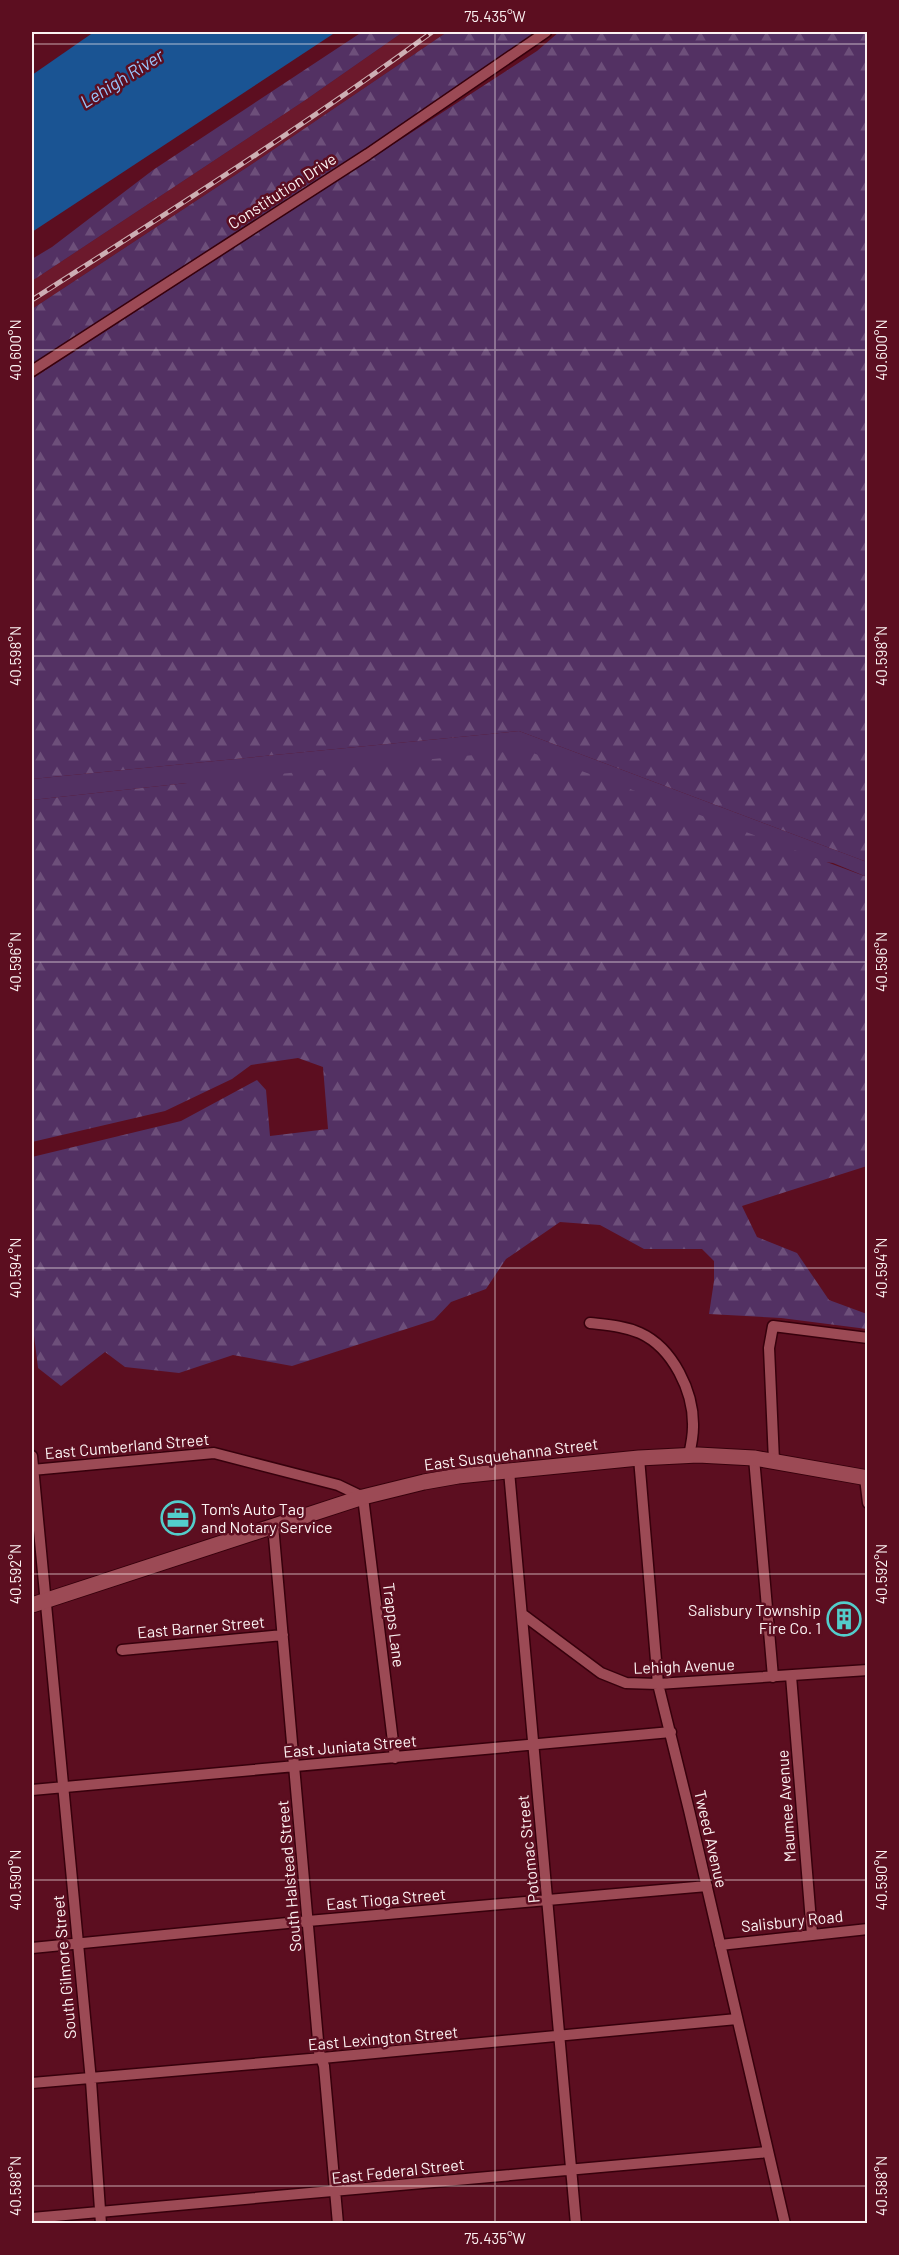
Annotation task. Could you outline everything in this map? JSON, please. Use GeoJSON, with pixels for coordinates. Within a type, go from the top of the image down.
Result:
{"type":"FeatureCollection","features":[{"type":"Feature","properties":{"kind":"main road","name":"East Susquehanna Street"},"geometry":{"type":"LineString","coordinates":[[38,1603],[273,1525],[363,1497],[424,1482],[509,1471],[689,1455],[754,1458],[866,1478]]}},
{"type":"Feature","properties":{"kind":"street","name":"Constitution Drive"},"geometry":{"type":"LineString","coordinates":[[32,371],[368,154],[546,32]]}},
{"type":"Feature","properties":{"kind":"street"},"geometry":{"type":"LineString","coordinates":[[590,1323],[629,1329],[642,1334],[651,1339],[667,1355],[688,1394],[693,1426],[689,1455]]}},
{"type":"Feature","properties":{"kind":"street"},"geometry":{"type":"LineString","coordinates":[[774,1461],[769,1348],[773,1326],[867,1338]]}},
{"type":"Feature","properties":{"kind":"street","name":"East Cumberland Street"},"geometry":{"type":"LineString","coordinates":[[32,1470],[204,1452],[338,1485],[363,1497]]}},
{"type":"Feature","properties":{"kind":"street"},"geometry":{"type":"LineString","coordinates":[[32,1456],[32,1470]]}},
{"type":"Feature","properties":{"kind":"street","name":"Tweed Avenue"},"geometry":{"type":"LineString","coordinates":[[639,1458],[658,1684],[785,2223]]}},
{"type":"Feature","properties":{"kind":"street"},"geometry":{"type":"LineString","coordinates":[[754,1458],[773,1677]]}},
{"type":"Feature","properties":{"kind":"street","name":"South Gilmore Street"},"geometry":{"type":"LineString","coordinates":[[32,1470],[38,1603],[62,1787],[101,2223]]}},
{"type":"Feature","properties":{"kind":"street","name":"Potomac Street"},"geometry":{"type":"LineString","coordinates":[[509,1471],[576,2223]]}},
{"type":"Feature","properties":{"kind":"street"},"geometry":{"type":"LineString","coordinates":[[866,1478],[867,1503]]}},
{"type":"Feature","properties":{"kind":"street","name":"Trapps Lane"},"geometry":{"type":"LineString","coordinates":[[363,1497],[395,1758]]}},
{"type":"Feature","properties":{"kind":"street","name":"South Halstead Street"},"geometry":{"type":"LineString","coordinates":[[273,1525],[308,1921],[338,2223]]}},
{"type":"Feature","properties":{"kind":"street","name":"Lehigh Avenue"},"geometry":{"type":"LineString","coordinates":[[522,1614],[601,1673],[626,1683],[658,1684],[867,1670]]}},
{"type":"Feature","properties":{"kind":"street","name":"East Barner Street"},"geometry":{"type":"LineString","coordinates":[[122,1650],[283,1635]]}},
{"type":"Feature","properties":{"kind":"street","name":"Maumee Avenue"},"geometry":{"type":"LineString","coordinates":[[791,1676],[812,1934]]}},
{"type":"Feature","properties":{"kind":"street","name":"East Juniata Street"},"geometry":{"type":"LineString","coordinates":[[32,1790],[671,1732]]}},
{"type":"Feature","properties":{"kind":"street","name":"East Tioga Street"},"geometry":{"type":"LineString","coordinates":[[32,1948],[706,1886]]}},
{"type":"Feature","properties":{"kind":"street","name":"Salisbury Road"},"geometry":{"type":"LineString","coordinates":[[720,1945],[867,1929]]}},
{"type":"Feature","properties":{"kind":"street","name":"East Lexington Street"},"geometry":{"type":"LineString","coordinates":[[32,2083],[737,2019]]}},
{"type":"Feature","properties":{"kind":"street","name":"East Federal Street"},"geometry":{"type":"LineString","coordinates":[[32,2218],[768,2152]]}},
{"type":"Feature","properties":{"kind":"shaded area"},"geometry":{"type":"Polygon","coordinates":[[[403,32],[447,32],[32,309],[32,281],[304,101],[403,32]]]}},
{"type":"Feature","properties":{"kind":"green space"},"geometry":{"type":"Polygon","coordinates":[[[362,32],[403,32],[304,101],[32,281],[32,259],[52,247],[153,170],[362,32]]]}},
{"type":"Feature","properties":{"kind":"green space"},"geometry":{"type":"Polygon","coordinates":[[[447,32],[538,32],[282,204],[32,366],[32,309],[447,32]]]}},
{"type":"Feature","properties":{"kind":"green space"},"geometry":{"type":"Polygon","coordinates":[[[559,32],[867,32],[867,862],[519,731],[32,779],[32,379],[537,51],[559,32]]]}},
{"type":"Feature","properties":{"kind":"green space"},"geometry":{"type":"Polygon","coordinates":[[[519,731],[867,862],[867,877],[833,863],[187,783],[32,800],[32,779],[519,731]]]}},
{"type":"Feature","properties":{"kind":"green space"},"geometry":{"type":"Polygon","coordinates":[[[525,750],[867,877],[867,1166],[742,1206],[757,1237],[797,1253],[829,1300],[867,1314],[867,1329],[781,1318],[709,1314],[714,1281],[714,1261],[702,1249],[644,1249],[600,1225],[560,1222],[506,1259],[486,1289],[451,1302],[434,1320],[292,1366],[233,1355],[179,1373],[125,1367],[105,1352],[61,1386],[38,1368],[32,1319],[32,1157],[181,1121],[257,1080],[266,1090],[270,1136],[328,1129],[323,1067],[298,1058],[251,1065],[232,1079],[165,1111],[32,1142],[32,800],[525,750]]]}},
{"type":"Feature","properties":{"kind":"water","name":"Lehigh River"},"geometry":{"type":"Polygon","coordinates":[[[94,32],[336,32],[32,232],[32,75],[94,32]]]}},
{"type":"Feature","properties":{"kind":"railway"},"geometry":{"type":"LineString","coordinates":[[32,300],[284,136],[432,32]]}},
{"type":"Feature","properties":{"kind":"place","name":"Tom's Auto Tag and Notary Service"},"geometry":{"type":"Point","coordinates":[178,1518]}},
{"type":"Feature","properties":{"kind":"place","name":"Salisbury Township Fire Co. 1"},"geometry":{"type":"Point","coordinates":[844,1619]}}]}
